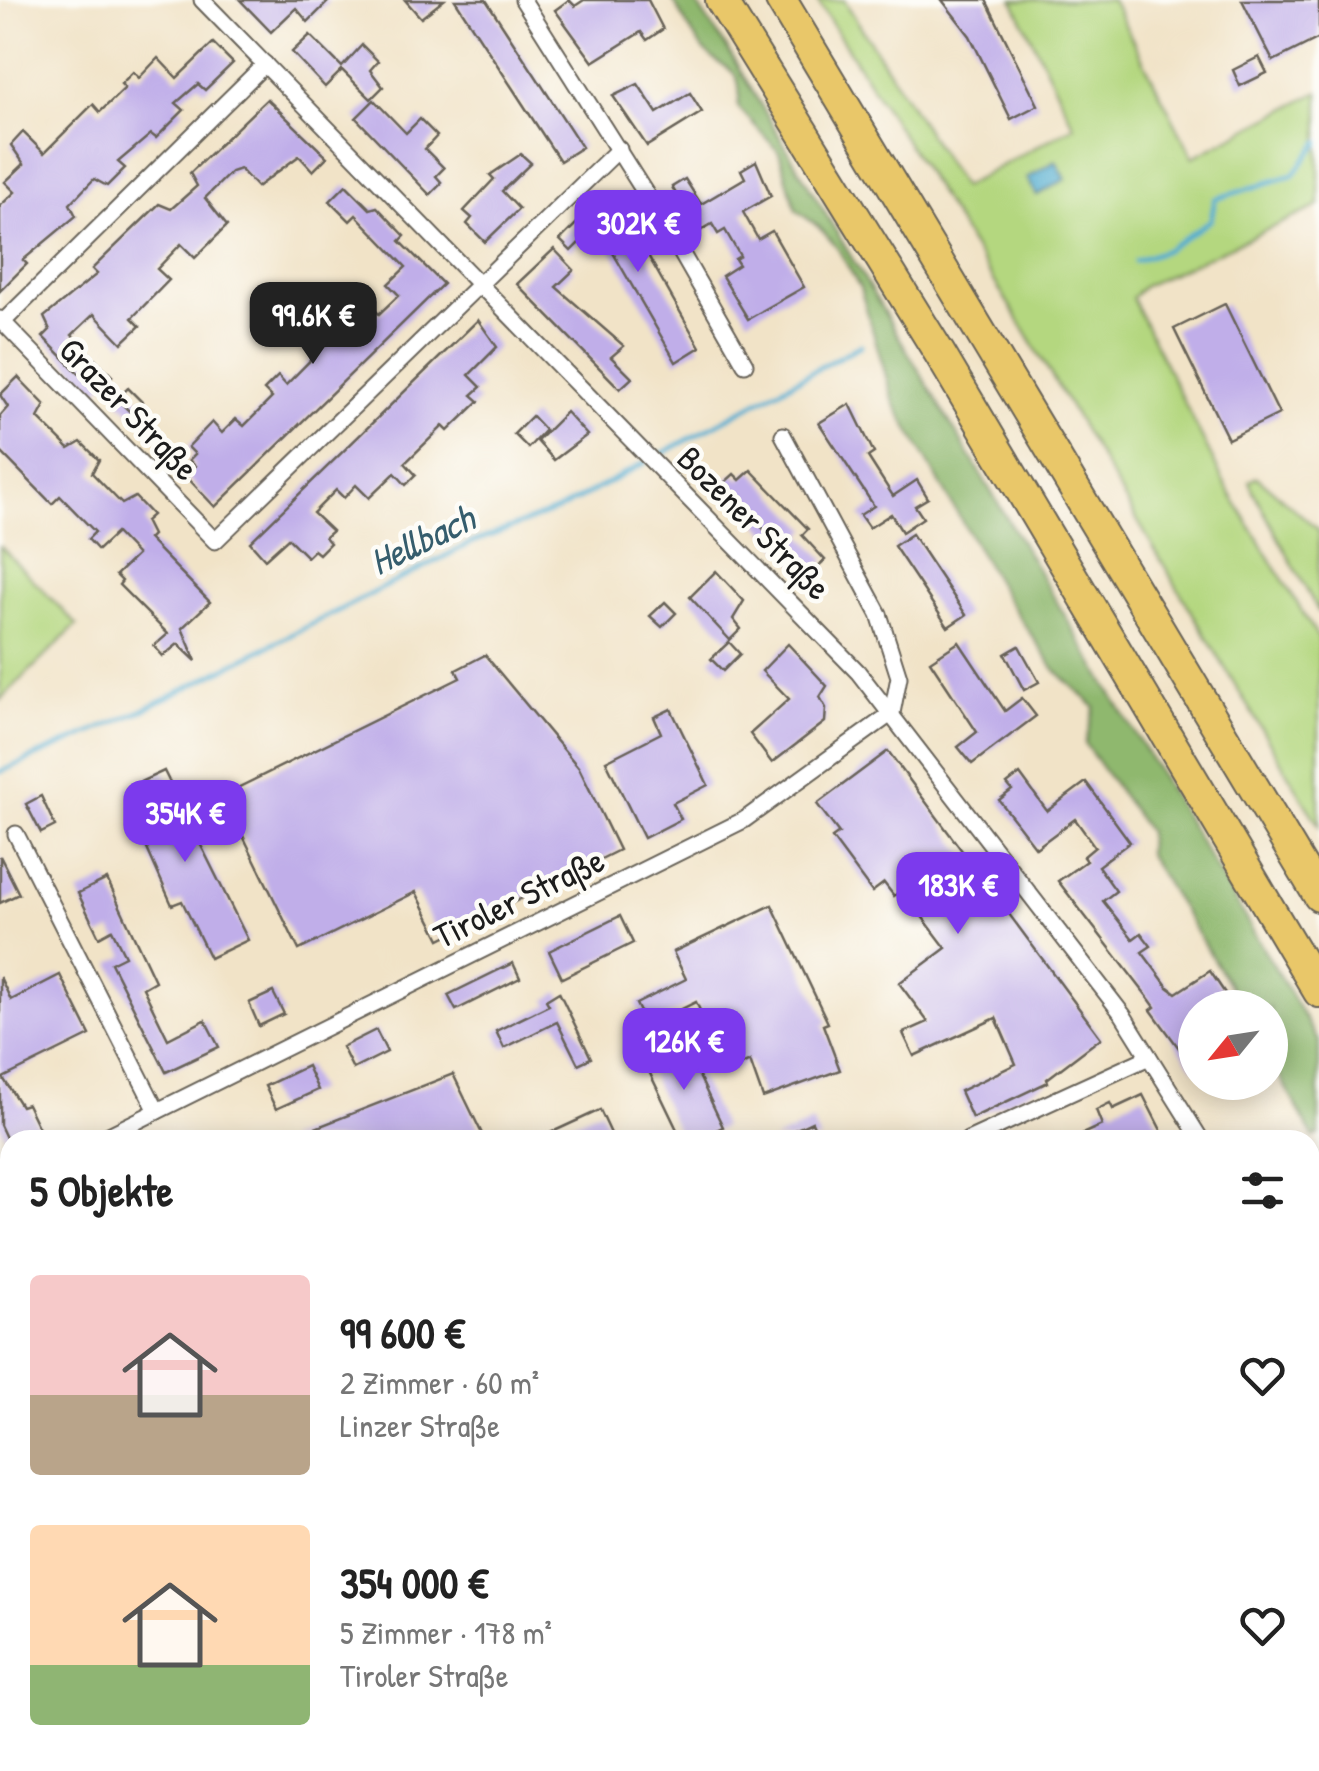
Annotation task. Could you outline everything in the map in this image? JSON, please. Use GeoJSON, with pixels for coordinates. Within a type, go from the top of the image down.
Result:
{"type":"FeatureCollection","features":[{"type":"Feature","properties":{"kind":"highway"},"geometry":{"type":"LineString","coordinates":[[721,0],[940,354],[1319,992]]}},
{"type":"Feature","properties":{"kind":"highway"},"geometry":{"type":"LineString","coordinates":[[781,0],[1319,896]]}},
{"type":"Feature","properties":{"kind":"street","name":"Bozener Straße"},"geometry":{"type":"LineString","coordinates":[[202,0],[858,672],[1124,1014],[1195,1130]]}},
{"type":"Feature","properties":{"kind":"street"},"geometry":{"type":"LineString","coordinates":[[523,0],[619,149],[745,364]]}},
{"type":"Feature","properties":{"kind":"street"},"geometry":{"type":"LineString","coordinates":[[1,320],[264,64]]}},
{"type":"Feature","properties":{"kind":"street"},"geometry":{"type":"LineString","coordinates":[[481,283],[619,149]]}},
{"type":"Feature","properties":{"kind":"street","name":"Grazer Straße"},"geometry":{"type":"LineString","coordinates":[[1,320],[215,540],[481,283]]}},
{"type":"Feature","properties":{"kind":"street"},"geometry":{"type":"LineString","coordinates":[[783,435],[880,614],[899,677],[892,714]]}},
{"type":"Feature","properties":{"kind":"street","name":"Tiroler Straße"},"geometry":{"type":"LineString","coordinates":[[120,1130],[744,820],[892,714]]}},
{"type":"Feature","properties":{"kind":"street"},"geometry":{"type":"LineString","coordinates":[[16,834],[157,1111]]}},
{"type":"Feature","properties":{"kind":"street"},"geometry":{"type":"LineString","coordinates":[[990,1130],[1150,1056]]}},
{"type":"Feature","properties":{"kind":"green space"},"geometry":{"type":"Polygon","coordinates":[[[673,0],[694,0],[728,50],[1319,1042],[1319,1130],[1309,1130],[1288,1092],[1288,990],[1232,990],[1147,853],[1148,832],[1085,744],[1095,707],[1056,671],[1006,598],[894,403],[860,288],[838,249],[819,227],[796,210],[779,152],[738,107],[735,75],[704,50],[673,0]]]}},
{"type":"Feature","properties":{"kind":"green space"},"geometry":{"type":"Polygon","coordinates":[[[817,0],[844,0],[962,187],[1074,126],[1013,0],[1112,0],[1193,157],[1319,92],[1319,206],[1144,286],[1132,298],[1227,488],[1319,639],[1319,826],[1013,311],[817,0]]]}},
{"type":"Feature","properties":{"kind":"green space"},"geometry":{"type":"Polygon","coordinates":[[[1257,477],[1319,530],[1319,613],[1253,491],[1249,481],[1257,477]]]}},
{"type":"Feature","properties":{"kind":"green space"},"geometry":{"type":"Polygon","coordinates":[[[0,546],[77,625],[0,700],[0,546]]]}},
{"type":"Feature","properties":{"kind":"water"},"geometry":{"type":"Polygon","coordinates":[[[1056,161],[1066,179],[1037,195],[1027,178],[1056,161]]]}},
{"type":"Feature","properties":{"kind":"building"},"geometry":{"type":"Polygon","coordinates":[[[240,0],[330,0],[308,22],[296,8],[271,32],[240,0]]]}},
{"type":"Feature","properties":{"kind":"building"},"geometry":{"type":"Polygon","coordinates":[[[405,0],[444,0],[421,18],[405,0]]]}},
{"type":"Feature","properties":{"kind":"building"},"geometry":{"type":"Polygon","coordinates":[[[455,0],[486,0],[582,147],[560,161],[455,0]]]}},
{"type":"Feature","properties":{"kind":"building"},"geometry":{"type":"Polygon","coordinates":[[[569,0],[575,6],[584,0],[648,0],[663,29],[647,40],[641,32],[593,62],[555,10],[569,0]]]}},
{"type":"Feature","properties":{"kind":"building"},"geometry":{"type":"Polygon","coordinates":[[[942,0],[986,0],[1038,105],[1011,119],[970,36],[942,0]]]}},
{"type":"Feature","properties":{"kind":"building"},"geometry":{"type":"Polygon","coordinates":[[[1242,0],[1319,0],[1319,38],[1273,61],[1242,0]]]}},
{"type":"Feature","properties":{"kind":"building"},"geometry":{"type":"Polygon","coordinates":[[[310,35],[342,67],[362,45],[378,61],[370,70],[383,87],[371,99],[342,70],[325,87],[292,52],[310,35]]]}},
{"type":"Feature","properties":{"kind":"building"},"geometry":{"type":"Polygon","coordinates":[[[213,43],[233,63],[205,90],[198,84],[176,103],[184,110],[156,138],[151,134],[118,162],[125,168],[107,186],[94,179],[70,204],[76,216],[23,260],[27,264],[0,291],[0,206],[15,192],[5,182],[24,164],[11,145],[23,132],[44,153],[93,104],[100,112],[125,88],[121,84],[133,72],[139,78],[158,58],[177,78],[213,43]]]}},
{"type":"Feature","properties":{"kind":"building"},"geometry":{"type":"Polygon","coordinates":[[[1259,57],[1267,73],[1240,86],[1233,70],[1259,57]]]}},
{"type":"Feature","properties":{"kind":"building"},"geometry":{"type":"Polygon","coordinates":[[[638,84],[657,113],[690,93],[702,112],[647,146],[613,96],[638,84]]]}},
{"type":"Feature","properties":{"kind":"building"},"geometry":{"type":"Polygon","coordinates":[[[267,99],[327,157],[313,171],[299,156],[257,187],[240,169],[231,172],[205,198],[227,226],[195,258],[181,244],[157,269],[169,280],[132,318],[140,326],[122,343],[94,314],[72,335],[112,376],[96,391],[43,337],[50,330],[44,317],[97,274],[92,269],[159,204],[171,209],[197,186],[190,173],[267,99]]]}},
{"type":"Feature","properties":{"kind":"building"},"geometry":{"type":"Polygon","coordinates":[[[374,100],[406,133],[420,119],[437,136],[425,149],[444,168],[436,176],[442,183],[430,195],[356,118],[374,100]]]}},
{"type":"Feature","properties":{"kind":"building"},"geometry":{"type":"Polygon","coordinates":[[[521,154],[531,163],[502,191],[519,209],[485,242],[467,224],[472,218],[464,211],[494,179],[490,175],[521,154]]]}},
{"type":"Feature","properties":{"kind":"building"},"geometry":{"type":"Polygon","coordinates":[[[756,161],[771,196],[743,212],[758,239],[772,231],[804,287],[748,319],[722,276],[739,265],[735,259],[740,256],[725,230],[718,234],[712,224],[698,232],[672,187],[685,179],[701,204],[745,178],[741,170],[756,161]]]}},
{"type":"Feature","properties":{"kind":"building"},"geometry":{"type":"Polygon","coordinates":[[[346,185],[370,209],[377,207],[405,236],[400,241],[443,284],[215,507],[185,475],[195,466],[189,460],[195,454],[188,447],[212,422],[222,433],[236,419],[244,426],[272,398],[264,390],[278,376],[286,385],[352,318],[342,309],[359,293],[379,314],[399,295],[388,284],[406,267],[356,215],[350,221],[330,201],[346,185]]]}},
{"type":"Feature","properties":{"kind":"building"},"geometry":{"type":"Polygon","coordinates":[[[616,199],[700,347],[676,362],[597,225],[571,251],[560,240],[582,218],[616,199]]]}},
{"type":"Feature","properties":{"kind":"building"},"geometry":{"type":"Polygon","coordinates":[[[554,249],[574,270],[556,287],[624,346],[611,357],[632,378],[620,389],[517,284],[554,249]]]}},
{"type":"Feature","properties":{"kind":"building"},"geometry":{"type":"Polygon","coordinates":[[[1225,304],[1279,414],[1228,439],[1174,329],[1225,304]]]}},
{"type":"Feature","properties":{"kind":"building"},"geometry":{"type":"Polygon","coordinates":[[[478,320],[497,347],[469,375],[481,387],[472,395],[479,401],[448,431],[443,426],[405,463],[416,475],[406,485],[395,473],[369,498],[356,485],[344,498],[336,490],[313,513],[332,531],[325,537],[330,543],[319,554],[314,550],[307,557],[288,538],[265,559],[250,542],[478,320]]]}},
{"type":"Feature","properties":{"kind":"building"},"geometry":{"type":"Polygon","coordinates":[[[18,377],[45,405],[38,418],[69,449],[81,442],[99,460],[92,473],[122,504],[135,497],[152,515],[145,521],[152,535],[148,539],[210,602],[182,628],[196,661],[178,644],[163,656],[154,646],[168,634],[119,585],[122,581],[116,575],[137,555],[116,533],[98,550],[88,539],[95,532],[60,496],[52,504],[0,451],[0,416],[8,407],[0,395],[18,377]]]}},
{"type":"Feature","properties":{"kind":"building"},"geometry":{"type":"Polygon","coordinates":[[[128,388],[149,409],[138,420],[117,399],[128,388]]]}},
{"type":"Feature","properties":{"kind":"building"},"geometry":{"type":"Polygon","coordinates":[[[850,404],[874,453],[868,457],[893,496],[917,480],[928,498],[915,506],[923,518],[902,532],[891,514],[869,528],[860,515],[874,506],[819,423],[850,404]]]}},
{"type":"Feature","properties":{"kind":"building"},"geometry":{"type":"Polygon","coordinates":[[[566,412],[587,435],[554,460],[537,441],[566,412]]]}},
{"type":"Feature","properties":{"kind":"building"},"geometry":{"type":"Polygon","coordinates":[[[532,416],[545,430],[528,448],[514,434],[532,416]]]}},
{"type":"Feature","properties":{"kind":"building"},"geometry":{"type":"Polygon","coordinates":[[[751,470],[808,529],[802,535],[825,560],[807,577],[723,484],[734,474],[740,480],[751,470]]]}},
{"type":"Feature","properties":{"kind":"building"},"geometry":{"type":"Polygon","coordinates":[[[912,534],[966,615],[948,627],[894,546],[912,534]]]}},
{"type":"Feature","properties":{"kind":"building"},"geometry":{"type":"Polygon","coordinates":[[[716,571],[744,601],[733,619],[741,629],[730,640],[690,597],[716,571]]]}},
{"type":"Feature","properties":{"kind":"building"},"geometry":{"type":"Polygon","coordinates":[[[665,602],[676,613],[662,627],[650,616],[665,602]]]}},
{"type":"Feature","properties":{"kind":"building"},"geometry":{"type":"Polygon","coordinates":[[[729,642],[740,654],[723,671],[711,659],[729,642]]]}},
{"type":"Feature","properties":{"kind":"building"},"geometry":{"type":"Polygon","coordinates":[[[959,642],[1005,711],[1022,698],[1036,716],[972,764],[958,747],[977,732],[930,661],[959,642]]]}},
{"type":"Feature","properties":{"kind":"building"},"geometry":{"type":"Polygon","coordinates":[[[788,644],[827,686],[820,697],[826,708],[825,722],[772,763],[750,734],[789,699],[762,671],[788,644]]]}},
{"type":"Feature","properties":{"kind":"building"},"geometry":{"type":"Polygon","coordinates":[[[1019,646],[1039,682],[1024,690],[1005,654],[1019,646]]]}},
{"type":"Feature","properties":{"kind":"building"},"geometry":{"type":"Polygon","coordinates":[[[485,655],[579,768],[619,850],[440,939],[416,892],[299,950],[223,795],[460,678],[456,670],[485,655]]]}},
{"type":"Feature","properties":{"kind":"building"},"geometry":{"type":"Polygon","coordinates":[[[671,709],[708,785],[673,803],[681,819],[644,838],[606,761],[661,733],[654,717],[671,709]]]}},
{"type":"Feature","properties":{"kind":"building"},"geometry":{"type":"Polygon","coordinates":[[[888,751],[1101,1038],[1048,1082],[972,1118],[960,1091],[1016,1064],[996,1018],[914,1056],[903,1033],[928,1022],[899,983],[946,948],[902,890],[894,896],[884,883],[872,892],[832,838],[839,833],[817,804],[888,751]]]}},
{"type":"Feature","properties":{"kind":"building"},"geometry":{"type":"Polygon","coordinates":[[[164,771],[248,940],[210,958],[182,901],[172,905],[144,842],[151,838],[127,788],[164,771]]]}},
{"type":"Feature","properties":{"kind":"building"},"geometry":{"type":"Polygon","coordinates":[[[1020,774],[1047,811],[1086,782],[1130,842],[1098,866],[1116,891],[1103,901],[1133,939],[1141,933],[1151,946],[1142,952],[1168,987],[1178,992],[1178,1047],[1151,1010],[1155,1007],[1150,1000],[1058,881],[1086,861],[1083,857],[1095,847],[1075,819],[1036,848],[999,800],[1012,790],[1007,784],[1020,774]]]}},
{"type":"Feature","properties":{"kind":"building"},"geometry":{"type":"Polygon","coordinates":[[[41,796],[55,826],[41,833],[26,804],[41,796]]]}},
{"type":"Feature","properties":{"kind":"building"},"geometry":{"type":"Polygon","coordinates":[[[0,856],[19,894],[0,903],[0,856]]]}},
{"type":"Feature","properties":{"kind":"building"},"geometry":{"type":"Polygon","coordinates":[[[107,879],[155,981],[143,988],[168,1039],[205,1020],[219,1047],[166,1072],[111,963],[125,956],[112,930],[99,937],[78,893],[107,879]]]}},
{"type":"Feature","properties":{"kind":"building"},"geometry":{"type":"Polygon","coordinates":[[[772,905],[828,1023],[823,1025],[840,1070],[763,1098],[750,1061],[729,1071],[696,1002],[647,1026],[636,1004],[686,979],[673,952],[772,905]]]}},
{"type":"Feature","properties":{"kind":"building"},"geometry":{"type":"Polygon","coordinates":[[[620,916],[633,943],[562,978],[549,951],[620,916]]]}},
{"type":"Feature","properties":{"kind":"building"},"geometry":{"type":"Polygon","coordinates":[[[513,963],[520,978],[456,1010],[448,995],[513,963]]]}},
{"type":"Feature","properties":{"kind":"building"},"geometry":{"type":"Polygon","coordinates":[[[1210,971],[1223,990],[1181,990],[1210,971]]]}},
{"type":"Feature","properties":{"kind":"building"},"geometry":{"type":"Polygon","coordinates":[[[60,975],[90,1035],[3,1078],[21,1106],[27,1104],[40,1130],[2,1130],[0,1125],[0,977],[11,1000],[60,975]]]}},
{"type":"Feature","properties":{"kind":"building"},"geometry":{"type":"Polygon","coordinates":[[[273,992],[284,1014],[259,1026],[249,1003],[273,992]]]}},
{"type":"Feature","properties":{"kind":"building"},"geometry":{"type":"Polygon","coordinates":[[[559,992],[591,1058],[578,1064],[557,1022],[504,1048],[496,1031],[549,1005],[546,1000],[559,992]]]}},
{"type":"Feature","properties":{"kind":"building"},"geometry":{"type":"Polygon","coordinates":[[[376,1030],[387,1052],[353,1069],[342,1047],[376,1030]]]}},
{"type":"Feature","properties":{"kind":"building"},"geometry":{"type":"Polygon","coordinates":[[[683,1042],[723,1127],[677,1130],[644,1061],[683,1042]]]}},
{"type":"Feature","properties":{"kind":"building"},"geometry":{"type":"Polygon","coordinates":[[[307,1066],[318,1090],[276,1109],[265,1086],[307,1066]]]}},
{"type":"Feature","properties":{"kind":"building"},"geometry":{"type":"Polygon","coordinates":[[[453,1074],[480,1130],[310,1130],[453,1074]]]}},
{"type":"Feature","properties":{"kind":"building"},"geometry":{"type":"Polygon","coordinates":[[[1143,1095],[1161,1130],[1091,1130],[1102,1125],[1096,1110],[1110,1103],[1113,1109],[1143,1095]]]}},
{"type":"Feature","properties":{"kind":"building"},"geometry":{"type":"Polygon","coordinates":[[[600,1110],[609,1130],[557,1130],[600,1110]]]}},
{"type":"Feature","properties":{"kind":"building"},"geometry":{"type":"Polygon","coordinates":[[[812,1122],[816,1130],[795,1130],[812,1122]]]}},
{"type":"Feature","properties":{"kind":"waterway","name":"Hellbach"},"geometry":{"type":"LineString","coordinates":[[1135,261],[1166,250],[1211,220],[1215,199],[1293,175],[1319,142]]}},
{"type":"Feature","properties":{"kind":"waterway","name":"Hellbach"},"geometry":{"type":"LineString","coordinates":[[656,457],[861,345]]}},
{"type":"Feature","properties":{"kind":"waterway","name":"Hellbach"},"geometry":{"type":"LineString","coordinates":[[0,772],[143,710],[471,543],[560,509],[646,462]]}}]}
